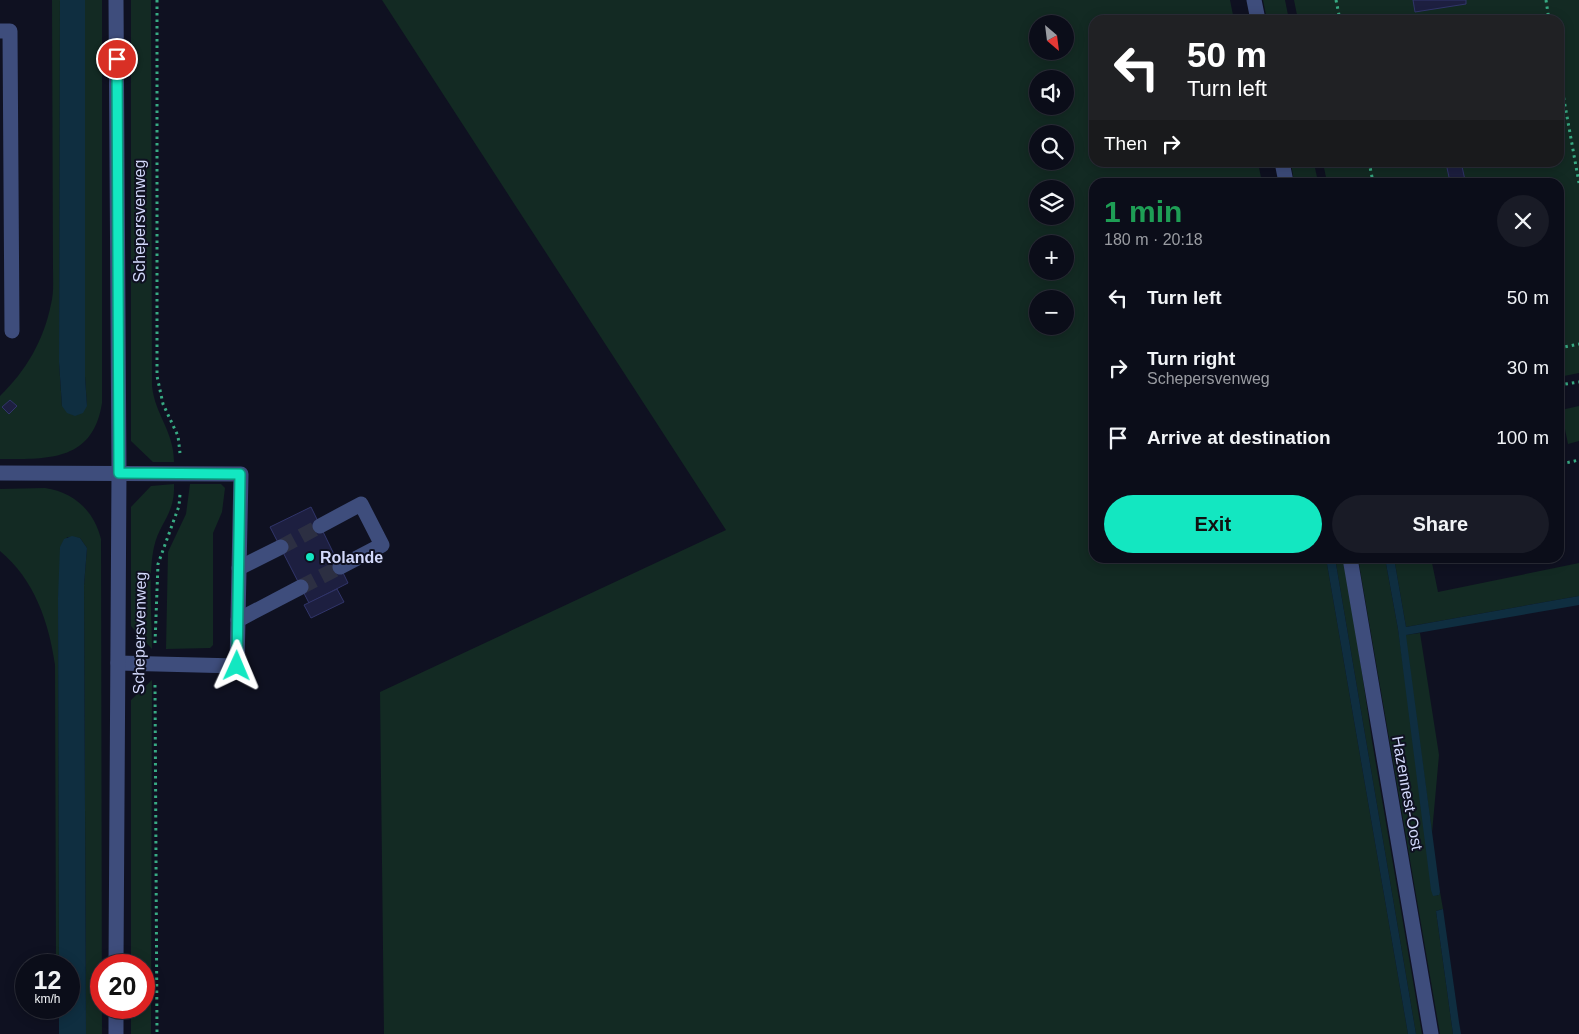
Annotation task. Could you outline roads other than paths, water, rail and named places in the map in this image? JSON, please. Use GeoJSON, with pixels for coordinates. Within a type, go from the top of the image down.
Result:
{"type":"FeatureCollection","features":[{"type":"Feature","properties":{"kind":"street","name":"Schepersvenweg"},"geometry":{"type":"LineString","coordinates":[[116,0],[119,473],[116,954]]}},
{"type":"Feature","properties":{"kind":"street"},"geometry":{"type":"LineString","coordinates":[[1254,0],[1257,15]]}},
{"type":"Feature","properties":{"kind":"street"},"geometry":{"type":"LineString","coordinates":[[0,31],[10,31],[12,331]]}},
{"type":"Feature","properties":{"kind":"street"},"geometry":{"type":"LineString","coordinates":[[0,473],[240,474],[237,666],[118,663]]}},
{"type":"Feature","properties":{"kind":"street"},"geometry":{"type":"LineString","coordinates":[[320,526],[361,504],[382,545],[340,567]]}},
{"type":"Feature","properties":{"kind":"street"},"geometry":{"type":"LineString","coordinates":[[239,568],[281,547]]}},
{"type":"Feature","properties":{"kind":"street","name":"Hazennest-Oost"},"geometry":{"type":"LineString","coordinates":[[1351,563],[1431,1034]]}},
{"type":"Feature","properties":{"kind":"street"},"geometry":{"type":"LineString","coordinates":[[238,620],[301,587]]}},
{"type":"Feature","properties":{"kind":"street"},"geometry":{"type":"LineString","coordinates":[[116,1019],[116,1034]]}},
{"type":"Feature","properties":{"kind":"water"},"geometry":{"type":"Polygon","coordinates":[[[60,0],[85,0],[85,377],[87,406],[83,413],[75,416],[67,413],[62,406],[59,362],[60,0]]]}},
{"type":"Feature","properties":{"kind":"water"},"geometry":{"type":"Polygon","coordinates":[[[72,536],[80,538],[87,548],[84,585],[86,1034],[59,1034],[59,1019],[80,1019],[80,954],[59,954],[58,598],[60,547],[64,539],[72,536]]]}},
{"type":"Feature","properties":{"kind":"water"},"geometry":{"type":"Polygon","coordinates":[[[1327,563],[1336,563],[1416,1034],[1408,1034],[1327,563]]]}},
{"type":"Feature","properties":{"kind":"water"},"geometry":{"type":"Polygon","coordinates":[[[1386,563],[1395,563],[1406,627],[1579,596],[1579,605],[1406,635],[1440,892],[1439,895],[1433,896],[1431,890],[1398,629],[1386,563]]]}},
{"type":"Feature","properties":{"kind":"water"},"geometry":{"type":"Polygon","coordinates":[[[1443,909],[1461,1034],[1453,1034],[1436,911],[1443,909]]]}},
{"type":"Feature","properties":{"kind":"tunnel"},"geometry":{"type":"LineString","coordinates":[[281,547],[320,526]]}},
{"type":"Feature","properties":{"kind":"tunnel"},"geometry":{"type":"LineString","coordinates":[[301,587],[340,567]]}},
{"type":"Feature","properties":{"kind":"place","name":"Rolande"},"geometry":{"type":"Point","coordinates":[310,557]}}]}
